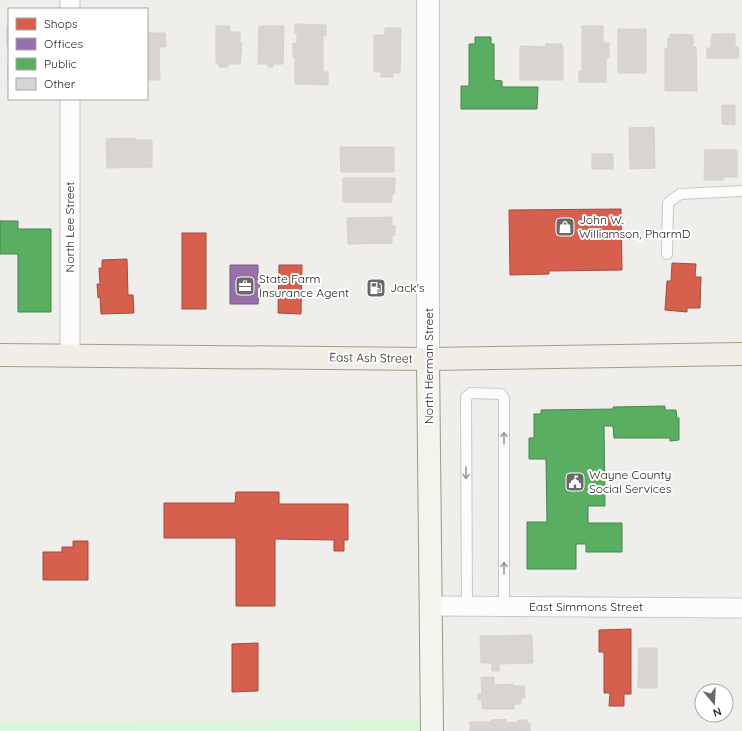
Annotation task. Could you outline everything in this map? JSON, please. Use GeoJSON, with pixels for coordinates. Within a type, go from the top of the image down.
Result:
{"type":"FeatureCollection","features":[{"type":"Feature","properties":{"kind":"main road","name":"East Ash Street"},"geometry":{"type":"LineString","coordinates":[[0,355],[428,359],[742,354]]}},
{"type":"Feature","properties":{"kind":"main road","name":"North Herman Street"},"geometry":{"type":"LineString","coordinates":[[428,359],[432,731]]}},
{"type":"Feature","properties":{"kind":"street","name":"North Herman Street"},"geometry":{"type":"LineString","coordinates":[[428,0],[428,359]]}},
{"type":"Feature","properties":{"kind":"street","name":"North Lee Street"},"geometry":{"type":"LineString","coordinates":[[70,100],[70,355]]}},
{"type":"Feature","properties":{"kind":"street","name":"East Simmons Street"},"geometry":{"type":"LineString","coordinates":[[431,606],[742,608]]}},
{"type":"Feature","properties":{"kind":"lane"},"geometry":{"type":"LineString","coordinates":[[667,254],[668,203],[680,194],[742,191]]}},
{"type":"Feature","properties":{"kind":"lane"},"geometry":{"type":"LineString","coordinates":[[467,607],[466,397],[471,393],[501,394],[504,398],[504,607]]}},
{"type":"Feature","properties":{"kind":"green space"},"geometry":{"type":"Polygon","coordinates":[[[422,720],[422,731],[0,731],[0,722],[422,720]]]}},
{"type":"Feature","properties":{"kind":"building: Shops","name":"John W. Williamson, PharmD"},"geometry":{"type":"Polygon","coordinates":[[[621,209],[622,270],[549,271],[549,274],[510,275],[509,210],[621,209]]]}},
{"type":"Feature","properties":{"kind":"building: Shops"},"geometry":{"type":"Polygon","coordinates":[[[182,233],[206,233],[206,309],[182,309],[182,233]]]}},
{"type":"Feature","properties":{"kind":"building: Shops"},"geometry":{"type":"Polygon","coordinates":[[[127,259],[128,295],[133,295],[134,313],[101,314],[100,297],[98,298],[97,284],[100,284],[99,268],[102,268],[102,260],[127,259]]]}},
{"type":"Feature","properties":{"kind":"building: Shops"},"geometry":{"type":"Polygon","coordinates":[[[672,263],[696,264],[695,277],[701,277],[700,308],[687,308],[687,312],[665,310],[667,281],[671,281],[672,263]]]}},
{"type":"Feature","properties":{"kind":"building: Shops"},"geometry":{"type":"Polygon","coordinates":[[[279,265],[302,265],[301,314],[278,313],[279,265]]]}},
{"type":"Feature","properties":{"kind":"building: Shops"},"geometry":{"type":"Polygon","coordinates":[[[236,492],[279,492],[279,504],[348,504],[348,540],[344,540],[344,551],[334,551],[334,540],[275,539],[275,606],[236,606],[236,538],[164,538],[164,503],[235,503],[236,492]]]}},
{"type":"Feature","properties":{"kind":"building: Shops"},"geometry":{"type":"Polygon","coordinates":[[[73,541],[88,541],[88,580],[43,580],[43,552],[62,552],[62,547],[73,547],[73,541]]]}},
{"type":"Feature","properties":{"kind":"building: Shops"},"geometry":{"type":"Polygon","coordinates":[[[631,629],[631,694],[624,694],[624,706],[609,706],[610,693],[604,693],[604,652],[599,652],[599,630],[631,629]]]}},
{"type":"Feature","properties":{"kind":"building: Shops"},"geometry":{"type":"Polygon","coordinates":[[[258,643],[258,691],[232,692],[232,644],[258,643]]]}},
{"type":"Feature","properties":{"kind":"building: Offices","name":"State Farm Insurance Agent"},"geometry":{"type":"Polygon","coordinates":[[[230,265],[258,265],[258,281],[260,281],[258,304],[230,304],[230,265]]]}},
{"type":"Feature","properties":{"kind":"building: Public"},"geometry":{"type":"Polygon","coordinates":[[[475,37],[491,37],[491,44],[494,44],[494,80],[502,81],[502,87],[538,87],[537,109],[461,109],[461,86],[469,86],[469,44],[475,44],[475,37]]]}},
{"type":"Feature","properties":{"kind":"building: Public"},"geometry":{"type":"Polygon","coordinates":[[[0,221],[18,221],[18,229],[51,229],[51,312],[18,312],[18,254],[0,254],[0,221]]]}},
{"type":"Feature","properties":{"kind":"building: Public","name":"Wayne County Social Services"},"geometry":{"type":"Polygon","coordinates":[[[665,406],[665,410],[676,410],[677,418],[679,418],[679,440],[670,441],[670,438],[614,438],[613,426],[604,426],[605,506],[588,506],[588,523],[622,523],[622,552],[586,552],[586,544],[576,544],[576,569],[527,569],[527,522],[547,522],[546,459],[529,459],[529,438],[534,438],[534,414],[541,414],[541,410],[614,409],[613,407],[665,406]]]}},
{"type":"Feature","properties":{"kind":"building: Other"},"geometry":{"type":"Polygon","coordinates":[[[295,24],[326,25],[326,36],[323,35],[323,72],[328,72],[328,85],[295,84],[295,57],[293,57],[293,43],[297,44],[297,34],[295,34],[295,24]]]}},
{"type":"Feature","properties":{"kind":"building: Other"},"geometry":{"type":"Polygon","coordinates":[[[7,26],[8,26],[8,46],[7,26]]]}},
{"type":"Feature","properties":{"kind":"building: Other"},"geometry":{"type":"Polygon","coordinates":[[[216,26],[230,26],[230,32],[240,32],[240,43],[242,43],[240,64],[228,64],[228,67],[219,67],[219,63],[216,63],[216,26]]]}},
{"type":"Feature","properties":{"kind":"building: Other"},"geometry":{"type":"Polygon","coordinates":[[[259,26],[284,26],[283,64],[273,64],[273,67],[268,67],[268,64],[258,64],[259,26]]]}},
{"type":"Feature","properties":{"kind":"building: Other"},"geometry":{"type":"Polygon","coordinates":[[[582,26],[603,26],[603,43],[609,43],[609,58],[606,58],[606,82],[579,82],[579,71],[582,71],[582,26]]]}},
{"type":"Feature","properties":{"kind":"building: Other"},"geometry":{"type":"Polygon","coordinates":[[[385,28],[401,28],[400,73],[393,73],[393,77],[381,77],[381,72],[374,72],[374,35],[385,35],[385,28]]]}},
{"type":"Feature","properties":{"kind":"building: Other"},"geometry":{"type":"Polygon","coordinates":[[[618,29],[646,29],[646,73],[618,73],[618,29]]]}},
{"type":"Feature","properties":{"kind":"building: Other"},"geometry":{"type":"Polygon","coordinates":[[[148,33],[165,33],[166,47],[159,47],[160,80],[149,80],[148,33]]]}},
{"type":"Feature","properties":{"kind":"building: Other"},"geometry":{"type":"Polygon","coordinates":[[[670,34],[693,35],[693,47],[696,47],[697,91],[665,91],[665,48],[668,48],[668,38],[670,38],[670,34]]]}},
{"type":"Feature","properties":{"kind":"building: Other"},"geometry":{"type":"Polygon","coordinates":[[[712,34],[735,34],[735,46],[738,47],[739,58],[707,58],[707,48],[711,48],[712,34]]]}},
{"type":"Feature","properties":{"kind":"building: Other"},"geometry":{"type":"Polygon","coordinates":[[[546,44],[562,44],[563,80],[520,80],[520,46],[546,47],[546,44]]]}},
{"type":"Feature","properties":{"kind":"building: Other"},"geometry":{"type":"Polygon","coordinates":[[[722,105],[735,105],[735,125],[722,124],[722,105]]]}},
{"type":"Feature","properties":{"kind":"building: Other"},"geometry":{"type":"Polygon","coordinates":[[[654,127],[655,168],[630,169],[629,128],[654,127]]]}},
{"type":"Feature","properties":{"kind":"building: Other"},"geometry":{"type":"Polygon","coordinates":[[[135,138],[135,140],[152,140],[152,167],[107,168],[106,139],[135,138]]]}},
{"type":"Feature","properties":{"kind":"building: Other"},"geometry":{"type":"Polygon","coordinates":[[[340,147],[394,147],[394,172],[341,172],[340,147]]]}},
{"type":"Feature","properties":{"kind":"building: Other"},"geometry":{"type":"Polygon","coordinates":[[[705,150],[737,150],[737,177],[723,177],[723,180],[704,180],[705,150]]]}},
{"type":"Feature","properties":{"kind":"building: Other"},"geometry":{"type":"Polygon","coordinates":[[[592,154],[613,154],[613,169],[592,169],[592,154]]]}},
{"type":"Feature","properties":{"kind":"building: Other"},"geometry":{"type":"Polygon","coordinates":[[[343,178],[395,178],[392,202],[343,202],[343,178]]]}},
{"type":"Feature","properties":{"kind":"building: Other"},"geometry":{"type":"Polygon","coordinates":[[[392,217],[392,226],[395,226],[395,235],[392,235],[392,243],[348,244],[347,218],[392,217]]]}},
{"type":"Feature","properties":{"kind":"building: Other"},"geometry":{"type":"Polygon","coordinates":[[[532,635],[533,663],[499,664],[499,671],[492,671],[492,663],[481,663],[480,636],[532,635]]]}},
{"type":"Feature","properties":{"kind":"building: Other"},"geometry":{"type":"Polygon","coordinates":[[[639,648],[657,648],[657,688],[638,688],[639,648]]]}},
{"type":"Feature","properties":{"kind":"building: Other"},"geometry":{"type":"Polygon","coordinates":[[[481,677],[494,677],[494,685],[513,684],[513,686],[524,686],[525,698],[521,698],[521,704],[514,704],[514,709],[482,709],[482,700],[478,700],[478,694],[482,694],[481,677]]]}},
{"type":"Feature","properties":{"kind":"building: Other"},"geometry":{"type":"Polygon","coordinates":[[[506,719],[506,723],[518,722],[518,720],[527,720],[528,723],[530,723],[530,731],[470,731],[470,722],[491,722],[491,720],[506,719]]]}},
{"type":"Feature","properties":{"kind":"place","name":"John W. Williamson, PharmD"},"geometry":{"type":"Point","coordinates":[565,227]}},
{"type":"Feature","properties":{"kind":"place","name":"State Farm Insurance Agent"},"geometry":{"type":"Point","coordinates":[245,286]}},
{"type":"Feature","properties":{"kind":"place","name":"Jack's"},"geometry":{"type":"Point","coordinates":[376,288]}},
{"type":"Feature","properties":{"kind":"place","name":"Wayne County Social Services"},"geometry":{"type":"Point","coordinates":[575,482]}}]}
